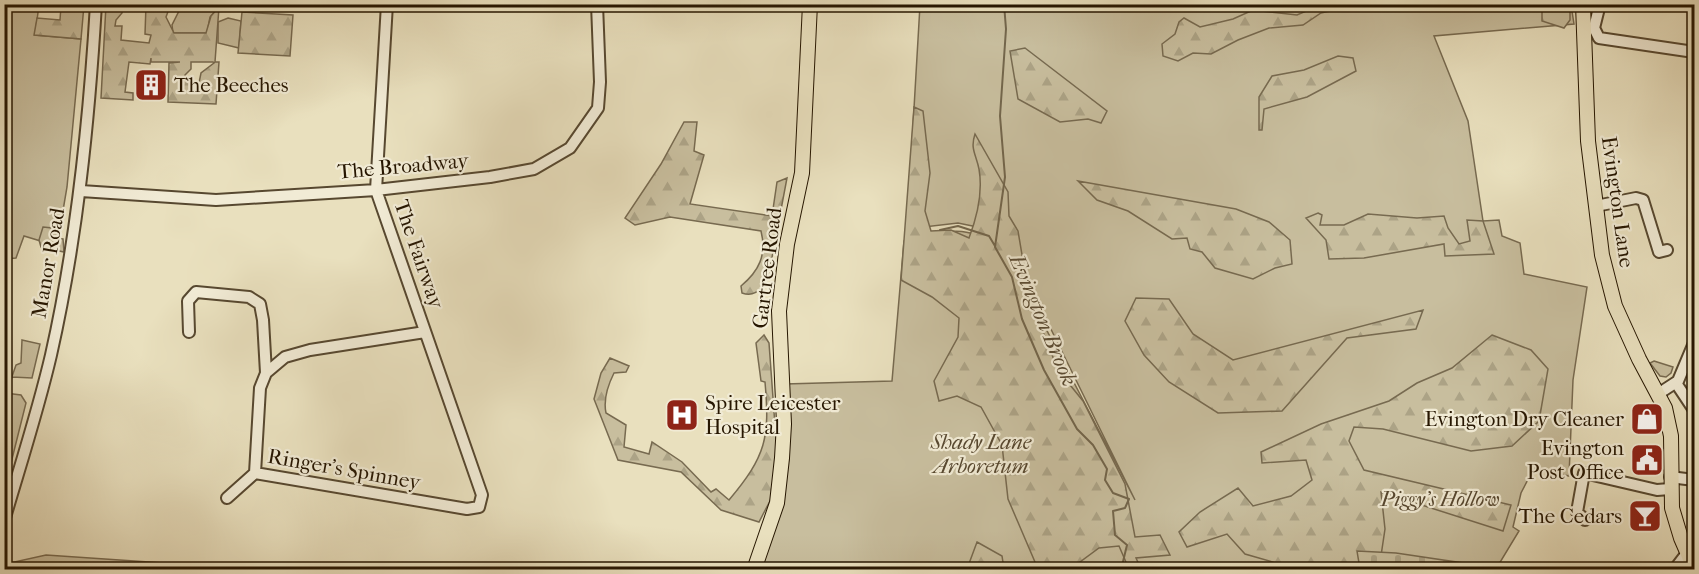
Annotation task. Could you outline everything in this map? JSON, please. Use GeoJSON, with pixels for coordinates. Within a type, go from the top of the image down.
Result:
{"type":"FeatureCollection","features":[{"type":"Feature","properties":{"kind":"main road","name":"Gartree Road"},"geometry":{"type":"LineString","coordinates":[[754,570],[777,503],[782,458],[784,424],[779,311],[787,244],[802,174],[810,4]]}},
{"type":"Feature","properties":{"kind":"main road","name":"Evington Lane"},"geometry":{"type":"LineString","coordinates":[[1583,4],[1586,112],[1602,255],[1615,306],[1658,394],[1670,429],[1670,483],[1675,523],[1695,568]]}},
{"type":"Feature","properties":{"kind":"street","name":"Manor Road"},"geometry":{"type":"LineString","coordinates":[[4,521],[51,356],[81,191],[96,4]]}},
{"type":"Feature","properties":{"kind":"street","name":"The Fairway"},"geometry":{"type":"LineString","coordinates":[[387,4],[376,190],[482,495],[480,507]]}},
{"type":"Feature","properties":{"kind":"street","name":"The Broadway"},"geometry":{"type":"LineString","coordinates":[[81,191],[216,200],[376,190],[490,177],[534,169],[570,148],[598,108],[600,82],[597,4]]}},
{"type":"Feature","properties":{"kind":"street"},"geometry":{"type":"LineString","coordinates":[[1600,4],[1595,21],[1595,33],[1599,38],[1695,52]]}},
{"type":"Feature","properties":{"kind":"street"},"geometry":{"type":"LineString","coordinates":[[1596,206],[1636,198],[1643,200],[1659,252],[1667,250]]}},
{"type":"Feature","properties":{"kind":"street","name":"Ringer's Spinney"},"geometry":{"type":"LineString","coordinates":[[189,332],[188,301],[195,292],[249,297],[260,304],[266,373],[260,388],[255,473],[466,510],[480,507]]}},
{"type":"Feature","properties":{"kind":"street"},"geometry":{"type":"LineString","coordinates":[[266,373],[285,357],[310,350],[425,332]]}},
{"type":"Feature","properties":{"kind":"street"},"geometry":{"type":"LineString","coordinates":[[1658,394],[1676,383],[1695,343]]}},
{"type":"Feature","properties":{"kind":"street"},"geometry":{"type":"LineString","coordinates":[[1676,383],[1695,410]]}},
{"type":"Feature","properties":{"kind":"street"},"geometry":{"type":"LineString","coordinates":[[227,498],[255,473]]}},
{"type":"Feature","properties":{"kind":"street"},"geometry":{"type":"LineString","coordinates":[[1577,515],[1584,473],[1657,490],[1670,483],[1695,480]]}},
{"type":"Feature","properties":{"kind":"street"},"geometry":{"type":"LineString","coordinates":[[1674,570],[1687,553]]}},
{"type":"Feature","properties":{"kind":"green space"},"geometry":{"type":"Polygon","coordinates":[[[4,5],[39,5],[35,35],[81,39],[67,187],[57,246],[24,236],[16,258],[4,259],[4,5]]]}},
{"type":"Feature","properties":{"kind":"green space"},"geometry":{"type":"Polygon","coordinates":[[[55,5],[84,5],[81,39],[34,35],[37,18],[60,20],[61,6],[55,5]]]}},
{"type":"Feature","properties":{"kind":"green space"},"geometry":{"type":"Polygon","coordinates":[[[106,5],[123,5],[122,13],[116,20],[115,26],[122,26],[121,40],[149,43],[151,35],[145,34],[146,5],[182,5],[169,9],[166,17],[174,33],[206,33],[211,16],[219,7],[215,62],[219,62],[216,104],[168,102],[169,63],[180,62],[151,62],[151,58],[150,64],[129,62],[125,92],[133,93],[133,100],[101,98],[106,5]],[[191,62],[191,69],[185,75],[186,81],[199,83],[201,73],[213,62],[191,62]]]}},
{"type":"Feature","properties":{"kind":"green space"},"geometry":{"type":"Polygon","coordinates":[[[182,5],[215,5],[218,8],[210,17],[207,33],[173,33],[172,25],[182,5]]]}},
{"type":"Feature","properties":{"kind":"green space"},"geometry":{"type":"Polygon","coordinates":[[[920,5],[1571,5],[1574,24],[1434,36],[1468,121],[1483,221],[1499,220],[1502,236],[1520,243],[1524,274],[1587,287],[1573,380],[1569,476],[1534,468],[1521,493],[1513,527],[1519,531],[1496,569],[757,570],[783,500],[789,457],[785,384],[892,381],[904,241],[933,234],[967,232],[978,235],[1005,250],[1135,500],[1011,248],[987,229],[958,223],[907,229],[920,5]]]}},
{"type":"Feature","properties":{"kind":"green space"},"geometry":{"type":"Polygon","coordinates":[[[1313,5],[1356,5],[1321,13],[1303,25],[1269,28],[1211,54],[1193,53],[1178,61],[1163,56],[1162,44],[1175,34],[1179,22],[1184,18],[1200,27],[1233,19],[1253,10],[1297,15],[1309,10],[1313,5]]]}},
{"type":"Feature","properties":{"kind":"green space"},"geometry":{"type":"Polygon","coordinates":[[[1542,5],[1570,5],[1570,20],[1564,28],[1542,21],[1542,5]]]}},
{"type":"Feature","properties":{"kind":"green space"},"geometry":{"type":"Polygon","coordinates":[[[242,12],[293,15],[290,56],[238,53],[242,12]]]}},
{"type":"Feature","properties":{"kind":"green space"},"geometry":{"type":"Polygon","coordinates":[[[228,18],[241,21],[239,48],[218,43],[218,22],[228,18]]]}},
{"type":"Feature","properties":{"kind":"green space"},"geometry":{"type":"Polygon","coordinates":[[[1025,48],[1107,111],[1101,123],[1088,119],[1060,122],[1018,99],[1010,51],[1025,48]]]}},
{"type":"Feature","properties":{"kind":"green space"},"geometry":{"type":"Polygon","coordinates":[[[1338,56],[1353,58],[1356,71],[1307,97],[1264,109],[1262,130],[1259,130],[1259,97],[1272,76],[1304,70],[1338,56]]]}},
{"type":"Feature","properties":{"kind":"green space"},"geometry":{"type":"Polygon","coordinates":[[[914,107],[923,111],[930,173],[925,211],[931,231],[951,230],[969,238],[980,195],[979,169],[973,148],[975,134],[1008,192],[1009,216],[1018,231],[1029,296],[1058,370],[1083,401],[1125,484],[1135,537],[1160,535],[1170,555],[1136,558],[1141,569],[1129,569],[1119,546],[1099,548],[1076,565],[1075,569],[1038,569],[1008,499],[1002,445],[981,407],[957,396],[939,401],[934,381],[958,337],[959,318],[932,297],[901,280],[914,107]]]}},
{"type":"Feature","properties":{"kind":"green space"},"geometry":{"type":"Polygon","coordinates":[[[684,122],[697,122],[694,151],[704,155],[690,204],[772,216],[777,182],[787,178],[770,268],[764,284],[753,294],[742,293],[741,286],[753,274],[760,262],[763,248],[761,231],[670,217],[635,225],[625,218],[661,164],[684,122]]]}},
{"type":"Feature","properties":{"kind":"green space"},"geometry":{"type":"Polygon","coordinates":[[[1078,181],[1236,209],[1269,222],[1290,240],[1292,264],[1275,268],[1253,279],[1215,268],[1202,252],[1190,249],[1187,238],[1172,239],[1128,211],[1097,200],[1078,181]]]}},
{"type":"Feature","properties":{"kind":"green space"},"geometry":{"type":"Polygon","coordinates":[[[1318,213],[1322,215],[1320,225],[1344,225],[1368,214],[1417,218],[1444,216],[1448,228],[1459,244],[1470,241],[1467,220],[1483,221],[1494,254],[1445,256],[1444,244],[1364,258],[1329,259],[1326,240],[1306,218],[1318,213]]]}},
{"type":"Feature","properties":{"kind":"green space"},"geometry":{"type":"Polygon","coordinates":[[[43,227],[52,228],[54,238],[63,239],[64,252],[41,247],[39,240],[43,227]]]}},
{"type":"Feature","properties":{"kind":"green space"},"geometry":{"type":"Polygon","coordinates":[[[1136,298],[1169,299],[1193,334],[1233,360],[1423,310],[1416,329],[1347,338],[1282,411],[1218,413],[1169,382],[1144,355],[1125,321],[1136,298]]]}},
{"type":"Feature","properties":{"kind":"green space"},"geometry":{"type":"Polygon","coordinates":[[[764,335],[769,343],[777,453],[771,499],[759,522],[721,510],[681,472],[618,460],[594,399],[601,373],[610,358],[629,366],[626,372],[614,373],[605,403],[606,413],[626,425],[624,447],[649,454],[652,442],[682,462],[711,492],[716,489],[729,500],[751,471],[763,445],[766,432],[765,382],[761,381],[756,343],[764,335]]]}},
{"type":"Feature","properties":{"kind":"green space","name":"Piggy's Hollow"},"geometry":{"type":"Polygon","coordinates":[[[1492,335],[1531,350],[1548,369],[1539,421],[1512,446],[1471,451],[1383,429],[1354,427],[1349,441],[1364,470],[1511,505],[1503,531],[1381,492],[1385,529],[1379,569],[1297,569],[1245,554],[1227,534],[1187,547],[1179,532],[1200,512],[1238,488],[1253,506],[1291,496],[1312,480],[1306,460],[1262,463],[1261,452],[1321,424],[1389,401],[1417,383],[1452,368],[1492,335]]]}},
{"type":"Feature","properties":{"kind":"green space"},"geometry":{"type":"Polygon","coordinates":[[[22,340],[40,344],[32,378],[12,377],[9,385],[16,365],[21,363],[22,340]]]}},
{"type":"Feature","properties":{"kind":"green space"},"geometry":{"type":"Polygon","coordinates":[[[1654,361],[1673,367],[1671,373],[1666,377],[1660,376],[1650,363],[1654,361]]]}},
{"type":"Feature","properties":{"kind":"green space"},"geometry":{"type":"Polygon","coordinates":[[[5,393],[21,395],[26,403],[5,487],[5,393]]]}},
{"type":"Feature","properties":{"kind":"green space"},"geometry":{"type":"Polygon","coordinates":[[[977,542],[1002,556],[1004,569],[967,569],[977,542]]]}},
{"type":"Feature","properties":{"kind":"green space"},"geometry":{"type":"Polygon","coordinates":[[[1357,551],[1396,553],[1463,563],[1463,569],[1360,569],[1357,551]]]}},
{"type":"Feature","properties":{"kind":"green space"},"geometry":{"type":"Polygon","coordinates":[[[46,555],[252,569],[5,569],[5,564],[46,555]]]}},
{"type":"Feature","properties":{"kind":"waterway","name":"Evington Brook"},"geometry":{"type":"LineString","coordinates":[[1004,4],[1006,29],[1000,116],[1005,177],[995,247],[1012,277],[1022,319],[1044,370],[1077,429],[1093,445],[1107,469],[1105,480],[1113,493],[1129,499],[1125,508],[1113,511],[1115,535],[1127,545],[1121,570]]}},
{"type":"Feature","properties":{"kind":"waterway"},"geometry":{"type":"LineString","coordinates":[[940,230],[958,226],[989,236],[995,246]]}},
{"type":"Feature","properties":{"kind":"place","name":"The Beeches"},"geometry":{"type":"Point","coordinates":[151,85]}},
{"type":"Feature","properties":{"kind":"place","name":"Spire Leicester Hospital"},"geometry":{"type":"Point","coordinates":[682,415]}},
{"type":"Feature","properties":{"kind":"place","name":"Evington Dry Cleaner"},"geometry":{"type":"Point","coordinates":[1647,419]}},
{"type":"Feature","properties":{"kind":"place","name":"Evington Post Office"},"geometry":{"type":"Point","coordinates":[1647,460]}},
{"type":"Feature","properties":{"kind":"place","name":"The Cedars"},"geometry":{"type":"Point","coordinates":[1645,516]}},
{"type":"Feature","properties":{"kind":"park label","name":"Shady Lane Arboretum"},"geometry":{"type":"Point","coordinates":[981,454]}}]}
